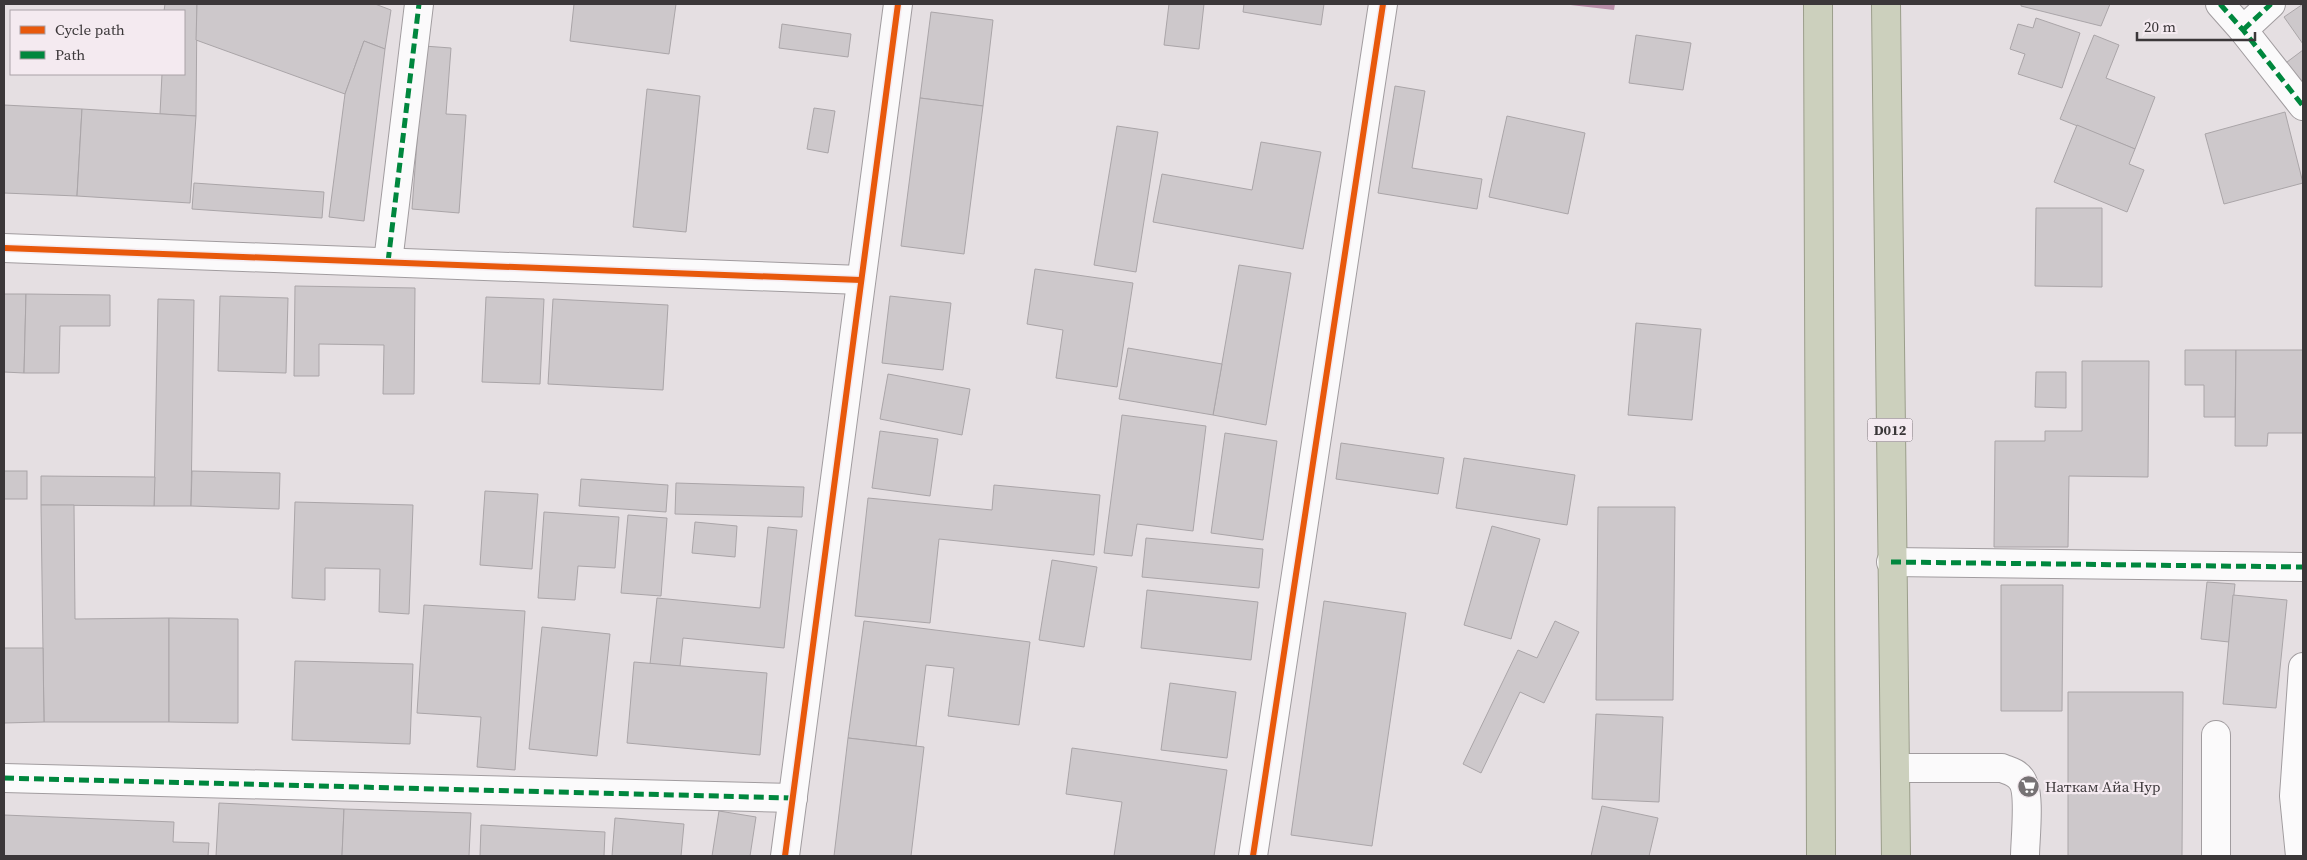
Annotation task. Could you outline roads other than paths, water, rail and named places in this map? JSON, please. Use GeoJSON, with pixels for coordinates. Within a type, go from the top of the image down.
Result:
{"type":"FeatureCollection","features":[{"type":"Feature","properties":{"kind":"highway"},"geometry":{"type":"LineString","coordinates":[[1818,4],[1821,856]]}},
{"type":"Feature","properties":{"kind":"highway","name":"D012"},"geometry":{"type":"LineString","coordinates":[[1886,4],[1891,562],[1896,856]]}},
{"type":"Feature","properties":{"kind":"street"},"geometry":{"type":"LineString","coordinates":[[388,262],[419,4]]}},
{"type":"Feature","properties":{"kind":"street"},"geometry":{"type":"LineString","coordinates":[[784,856],[898,4]]}},
{"type":"Feature","properties":{"kind":"street"},"geometry":{"type":"LineString","coordinates":[[1254,856],[1383,4]]}},
{"type":"Feature","properties":{"kind":"street"},"geometry":{"type":"LineString","coordinates":[[2220,4],[2303,106]]}},
{"type":"Feature","properties":{"kind":"street"},"geometry":{"type":"LineString","coordinates":[[2243,30],[2271,4]]}},
{"type":"Feature","properties":{"kind":"street"},"geometry":{"type":"LineString","coordinates":[[4,248],[861,280]]}},
{"type":"Feature","properties":{"kind":"street"},"geometry":{"type":"LineString","coordinates":[[1891,562],[2303,567]]}},
{"type":"Feature","properties":{"kind":"street"},"geometry":{"type":"LineString","coordinates":[[2300,856],[2294,796],[2303,667]]}},
{"type":"Feature","properties":{"kind":"street"},"geometry":{"type":"LineString","coordinates":[[2216,735],[2216,856]]}},
{"type":"Feature","properties":{"kind":"street"},"geometry":{"type":"LineString","coordinates":[[1895,768],[2002,768],[2014,772],[2023,781],[2026,796],[2025,856]]}},
{"type":"Feature","properties":{"kind":"street"},"geometry":{"type":"LineString","coordinates":[[4,778],[793,798]]}},
{"type":"Feature","properties":{"kind":"place","name":"Наткам Айа Нур"},"geometry":{"type":"Point","coordinates":[2029,787]}}]}
